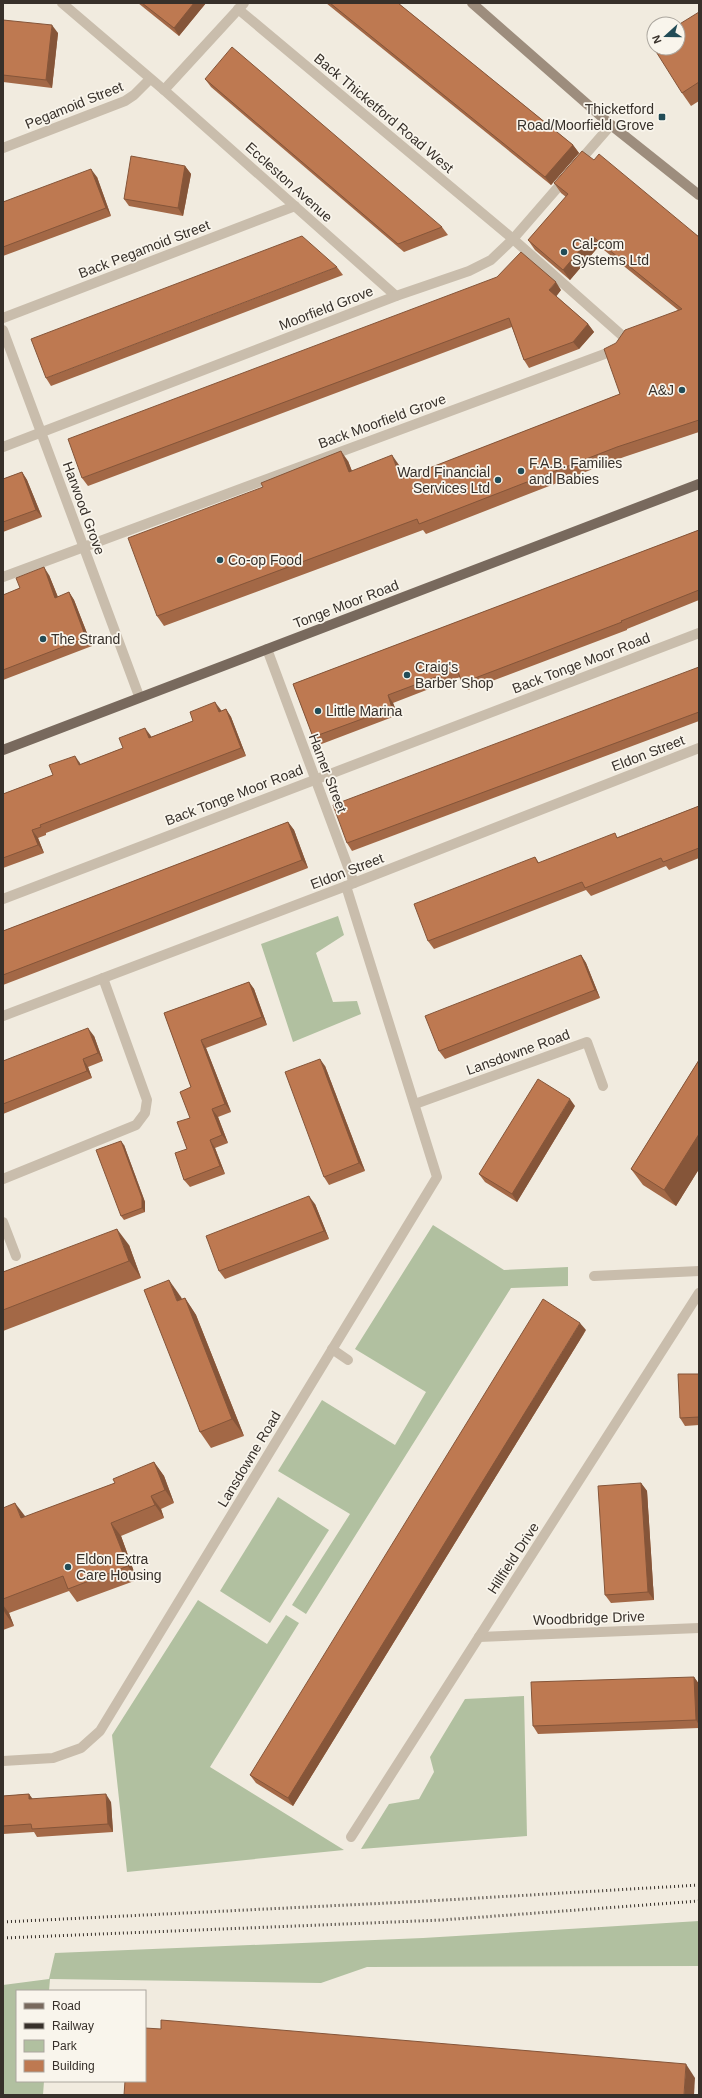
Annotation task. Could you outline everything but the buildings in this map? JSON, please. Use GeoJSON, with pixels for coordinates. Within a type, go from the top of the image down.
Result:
{"type":"FeatureCollection","features":[{"type":"Feature","properties":{"kind":"main road"},"geometry":{"type":"LineString","coordinates":[[472,3],[611,125],[699,195]]}},
{"type":"Feature","properties":{"kind":"main road","name":"Tonge Moor Road"},"geometry":{"type":"LineString","coordinates":[[3,750],[139,696],[267,649],[699,484]]}},
{"type":"Feature","properties":{"kind":"street","name":"Eccleston Avenue"},"geometry":{"type":"LineString","coordinates":[[62,3],[164,90],[396,296]]}},
{"type":"Feature","properties":{"kind":"street"},"geometry":{"type":"LineString","coordinates":[[164,90],[241,6]]}},
{"type":"Feature","properties":{"kind":"street","name":"Back Thicketford Road West"},"geometry":{"type":"LineString","coordinates":[[241,6],[513,239]]}},
{"type":"Feature","properties":{"kind":"street","name":"Pegamoid Street"},"geometry":{"type":"LineString","coordinates":[[3,148],[125,101],[134,96],[150,79]]}},
{"type":"Feature","properties":{"kind":"street","name":"Moorfield Grove"},"geometry":{"type":"LineString","coordinates":[[3,447],[396,296],[469,271],[491,260],[513,239],[611,125]]}},
{"type":"Feature","properties":{"kind":"street","name":"Back Pegamoid Street"},"geometry":{"type":"LineString","coordinates":[[3,318],[295,206]]}},
{"type":"Feature","properties":{"kind":"street","name":"Back Moorfield Grove"},"geometry":{"type":"LineString","coordinates":[[3,576],[618,349],[626,339],[513,239]]}},
{"type":"Feature","properties":{"kind":"street","name":"Harwood Grove"},"geometry":{"type":"LineString","coordinates":[[3,330],[139,696]]}},
{"type":"Feature","properties":{"kind":"street","name":"Back Tonge Moor Road"},"geometry":{"type":"LineString","coordinates":[[3,899],[699,633]]}},
{"type":"Feature","properties":{"kind":"street","name":"Hamer Street"},"geometry":{"type":"LineString","coordinates":[[267,649],[316,779],[350,885]]}},
{"type":"Feature","properties":{"kind":"street","name":"Eldon Street"},"geometry":{"type":"LineString","coordinates":[[3,1016],[350,885],[699,748]]}},
{"type":"Feature","properties":{"kind":"street","name":"Lansdowne Road"},"geometry":{"type":"LineString","coordinates":[[3,1761],[53,1758],[81,1748],[100,1731],[436,1177],[350,885]]}},
{"type":"Feature","properties":{"kind":"street"},"geometry":{"type":"LineString","coordinates":[[3,1179],[136,1125],[145,1113],[147,1100],[102,978]]}},
{"type":"Feature","properties":{"kind":"street","name":"Lansdowne Road"},"geometry":{"type":"LineString","coordinates":[[415,1104],[587,1042],[603,1086]]}},
{"type":"Feature","properties":{"kind":"street"},"geometry":{"type":"LineString","coordinates":[[3,1222],[16,1256]]}},
{"type":"Feature","properties":{"kind":"street"},"geometry":{"type":"LineString","coordinates":[[594,1276],[699,1271]]}},
{"type":"Feature","properties":{"kind":"street","name":"Hillfield Drive"},"geometry":{"type":"LineString","coordinates":[[351,1837],[699,1293]]}},
{"type":"Feature","properties":{"kind":"street"},"geometry":{"type":"LineString","coordinates":[[332,1349],[348,1360]]}},
{"type":"Feature","properties":{"kind":"street","name":"Woodbridge Drive"},"geometry":{"type":"LineString","coordinates":[[479,1636],[699,1628]]}},
{"type":"Feature","properties":{"kind":"green space"},"geometry":{"type":"Polygon","coordinates":[[[338,916],[344,935],[316,953],[333,1002],[357,1001],[361,1014],[293,1042],[261,944],[338,916]]]}},
{"type":"Feature","properties":{"kind":"green space"},"geometry":{"type":"Polygon","coordinates":[[[433,1225],[504,1270],[568,1267],[568,1286],[511,1288],[306,1614],[292,1605],[350,1514],[278,1471],[322,1400],[395,1445],[426,1392],[355,1349],[433,1225]]]}},
{"type":"Feature","properties":{"kind":"green space"},"geometry":{"type":"Polygon","coordinates":[[[278,1497],[329,1530],[270,1623],[220,1591],[278,1497]]]}},
{"type":"Feature","properties":{"kind":"green space"},"geometry":{"type":"Polygon","coordinates":[[[198,1600],[267,1644],[286,1615],[299,1623],[210,1767],[344,1850],[127,1872],[112,1735],[198,1600]]]}},
{"type":"Feature","properties":{"kind":"green space"},"geometry":{"type":"Polygon","coordinates":[[[524,1696],[527,1836],[361,1849],[389,1804],[419,1799],[434,1772],[430,1757],[465,1699],[524,1696]]]}},
{"type":"Feature","properties":{"kind":"green space"},"geometry":{"type":"Polygon","coordinates":[[[699,1921],[699,1966],[367,1967],[321,1983],[50,1979],[49,1990],[16,1990],[16,2082],[44,2082],[43,2095],[3,2095],[3,1985],[49,1979],[55,1953],[423,1938],[699,1921]]]}},
{"type":"Feature","properties":{"kind":"railway"},"geometry":{"type":"LineString","coordinates":[[3,1922],[428,1901],[699,1885]]}},
{"type":"Feature","properties":{"kind":"railway"},"geometry":{"type":"LineString","coordinates":[[3,1938],[442,1920],[699,1901]]}},
{"type":"Feature","properties":{"kind":"place","name":"Thicketford Road/Moorfield Grove"},"geometry":{"type":"Point","coordinates":[662,117]}},
{"type":"Feature","properties":{"kind":"place","name":"Cal-com Systems Ltd"},"geometry":{"type":"Point","coordinates":[564,252]}},
{"type":"Feature","properties":{"kind":"place","name":"A&J"},"geometry":{"type":"Point","coordinates":[682,390]}},
{"type":"Feature","properties":{"kind":"place","name":"F.A.B. Families and Babies"},"geometry":{"type":"Point","coordinates":[521,471]}},
{"type":"Feature","properties":{"kind":"place","name":"Ward Financial Services Ltd"},"geometry":{"type":"Point","coordinates":[498,480]}},
{"type":"Feature","properties":{"kind":"place","name":"Co-op Food"},"geometry":{"type":"Point","coordinates":[220,560]}},
{"type":"Feature","properties":{"kind":"place","name":"The Strand"},"geometry":{"type":"Point","coordinates":[43,639]}},
{"type":"Feature","properties":{"kind":"place","name":"Craig's Barber Shop"},"geometry":{"type":"Point","coordinates":[407,675]}},
{"type":"Feature","properties":{"kind":"place","name":"Little Marina"},"geometry":{"type":"Point","coordinates":[318,711]}},
{"type":"Feature","properties":{"kind":"place","name":"Eldon Extra Care Housing"},"geometry":{"type":"Point","coordinates":[68,1567]}}]}
